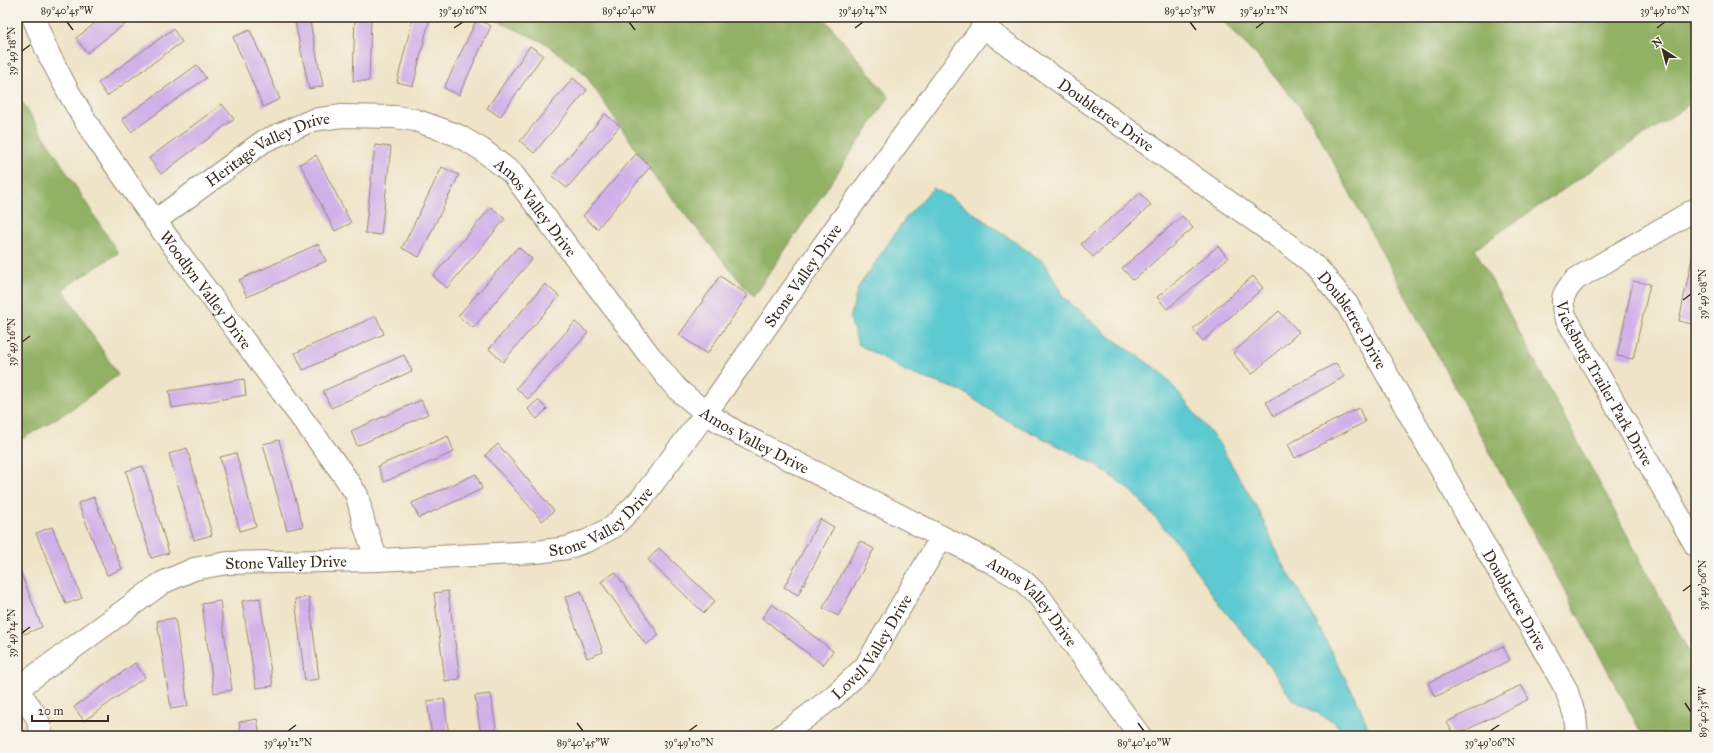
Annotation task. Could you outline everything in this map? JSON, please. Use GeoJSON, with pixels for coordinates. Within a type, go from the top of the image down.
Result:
{"type":"FeatureCollection","features":[{"type":"Feature","properties":{"kind":"street","name":"Woodlyn Valley Drive"},"geometry":{"type":"LineString","coordinates":[[33,17],[48,53],[69,93],[94,135],[155,221],[342,471],[357,495],[364,524],[378,560]]}},
{"type":"Feature","properties":{"kind":"street","name":"Stone Valley Drive"},"geometry":{"type":"LineString","coordinates":[[17,689],[162,583],[194,570],[227,563],[378,560],[536,552],[567,548],[589,540],[613,527],[641,499],[706,413],[837,226],[983,27]]}},
{"type":"Feature","properties":{"kind":"street","name":"Doubletree Drive"},"geometry":{"type":"LineString","coordinates":[[983,27],[1288,244],[1318,269],[1347,304],[1566,689],[1575,716],[1577,736]]}},
{"type":"Feature","properties":{"kind":"street","name":"Heritage Valley Drive"},"geometry":{"type":"LineString","coordinates":[[155,221],[264,142],[290,129],[313,120],[342,116],[395,117]]}},
{"type":"Feature","properties":{"kind":"street","name":"Amos Valley Drive"},"geometry":{"type":"LineString","coordinates":[[395,117],[415,120],[457,135],[481,149],[512,173],[650,356],[677,389],[706,413],[738,433],[941,538],[993,563],[1022,580],[1039,596],[1140,736]]}},
{"type":"Feature","properties":{"kind":"street","name":"Vicksburg Trailer Park Drive"},"geometry":{"type":"LineString","coordinates":[[1696,209],[1576,279],[1566,289],[1562,297],[1562,307],[1565,316],[1696,546]]}},
{"type":"Feature","properties":{"kind":"street","name":"Lovell Valley Drive"},"geometry":{"type":"LineString","coordinates":[[781,736],[833,698],[865,667],[941,538]]}},
{"type":"Feature","properties":{"kind":"street"},"geometry":{"type":"LineString","coordinates":[[17,689],[36,717],[42,736]]}},
{"type":"Feature","properties":{"kind":"green space"},"geometry":{"type":"Polygon","coordinates":[[[489,17],[823,17],[889,97],[753,297],[656,179],[584,73],[545,43],[489,17]]]}},
{"type":"Feature","properties":{"kind":"green space"},"geometry":{"type":"Polygon","coordinates":[[[1219,17],[1696,17],[1696,100],[1475,249],[1696,665],[1696,736],[1643,736],[1310,119],[1257,56],[1219,17]]]}},
{"type":"Feature","properties":{"kind":"green space"},"geometry":{"type":"Polygon","coordinates":[[[17,94],[118,253],[63,289],[118,375],[70,410],[17,442],[17,94]]]}},
{"type":"Feature","properties":{"kind":"water"},"geometry":{"type":"Polygon","coordinates":[[[933,188],[952,198],[1045,263],[1064,298],[1109,336],[1162,373],[1218,442],[1259,511],[1280,559],[1310,610],[1360,707],[1371,736],[1350,736],[1332,721],[1292,699],[1264,658],[1219,604],[1179,545],[1134,493],[1095,464],[1000,417],[962,391],[909,373],[858,344],[850,318],[858,288],[905,219],[933,188]]]}},
{"type":"Feature","properties":{"kind":"building"},"geometry":{"type":"Polygon","coordinates":[[[103,17],[134,17],[87,53],[76,38],[103,17]]]}},
{"type":"Feature","properties":{"kind":"building"},"geometry":{"type":"Polygon","coordinates":[[[294,17],[309,17],[323,86],[309,89],[294,17]]]}},
{"type":"Feature","properties":{"kind":"building"},"geometry":{"type":"Polygon","coordinates":[[[355,17],[371,17],[369,81],[353,81],[355,17]]]}},
{"type":"Feature","properties":{"kind":"building"},"geometry":{"type":"Polygon","coordinates":[[[413,17],[430,17],[413,86],[397,82],[413,17]]]}},
{"type":"Feature","properties":{"kind":"building"},"geometry":{"type":"Polygon","coordinates":[[[477,19],[491,26],[459,95],[444,88],[477,19]]]}},
{"type":"Feature","properties":{"kind":"building"},"geometry":{"type":"Polygon","coordinates":[[[173,29],[182,42],[107,96],[98,83],[173,29]]]}},
{"type":"Feature","properties":{"kind":"building"},"geometry":{"type":"Polygon","coordinates":[[[250,30],[280,99],[263,107],[233,37],[250,30]]]}},
{"type":"Feature","properties":{"kind":"building"},"geometry":{"type":"Polygon","coordinates":[[[530,46],[543,55],[500,117],[487,108],[530,46]]]}},
{"type":"Feature","properties":{"kind":"building"},"geometry":{"type":"Polygon","coordinates":[[[197,65],[206,78],[131,132],[122,119],[197,65]]]}},
{"type":"Feature","properties":{"kind":"building"},"geometry":{"type":"Polygon","coordinates":[[[573,78],[587,90],[534,153],[520,141],[573,78]]]}},
{"type":"Feature","properties":{"kind":"building"},"geometry":{"type":"Polygon","coordinates":[[[222,104],[234,119],[161,174],[149,158],[222,104]]]}},
{"type":"Feature","properties":{"kind":"building"},"geometry":{"type":"Polygon","coordinates":[[[605,114],[620,126],[567,188],[552,176],[605,114]]]}},
{"type":"Feature","properties":{"kind":"building"},"geometry":{"type":"Polygon","coordinates":[[[375,145],[391,147],[381,235],[365,233],[375,145]]]}},
{"type":"Feature","properties":{"kind":"building"},"geometry":{"type":"Polygon","coordinates":[[[636,154],[651,166],[597,229],[583,216],[636,154]]]}},
{"type":"Feature","properties":{"kind":"building"},"geometry":{"type":"Polygon","coordinates":[[[316,155],[351,223],[335,231],[300,164],[316,155]]]}},
{"type":"Feature","properties":{"kind":"building"},"geometry":{"type":"Polygon","coordinates":[[[442,167],[459,175],[419,257],[402,248],[442,167]]]}},
{"type":"Feature","properties":{"kind":"building"},"geometry":{"type":"Polygon","coordinates":[[[1140,193],[1151,205],[1093,257],[1081,244],[1140,193]]]}},
{"type":"Feature","properties":{"kind":"building"},"geometry":{"type":"Polygon","coordinates":[[[491,207],[505,219],[447,288],[433,276],[491,207]]]}},
{"type":"Feature","properties":{"kind":"building"},"geometry":{"type":"Polygon","coordinates":[[[1182,216],[1193,228],[1133,280],[1122,268],[1182,216]]]}},
{"type":"Feature","properties":{"kind":"building"},"geometry":{"type":"Polygon","coordinates":[[[318,244],[326,261],[247,297],[239,280],[318,244]]]}},
{"type":"Feature","properties":{"kind":"building"},"geometry":{"type":"Polygon","coordinates":[[[1218,246],[1228,258],[1167,309],[1157,297],[1218,246]]]}},
{"type":"Feature","properties":{"kind":"building"},"geometry":{"type":"Polygon","coordinates":[[[518,247],[532,259],[473,328],[458,316],[518,247]]]}},
{"type":"Feature","properties":{"kind":"building"},"geometry":{"type":"Polygon","coordinates":[[[1693,253],[1696,253],[1696,302],[1692,324],[1679,321],[1693,253]]]}},
{"type":"Feature","properties":{"kind":"building"},"geometry":{"type":"Polygon","coordinates":[[[720,276],[748,295],[707,354],[679,335],[720,276]]]}},
{"type":"Feature","properties":{"kind":"building"},"geometry":{"type":"Polygon","coordinates":[[[1253,276],[1263,288],[1203,341],[1193,329],[1253,276]]]}},
{"type":"Feature","properties":{"kind":"building"},"geometry":{"type":"Polygon","coordinates":[[[1633,281],[1650,284],[1633,359],[1617,356],[1633,281]]]}},
{"type":"Feature","properties":{"kind":"building"},"geometry":{"type":"Polygon","coordinates":[[[545,284],[559,296],[503,362],[489,349],[545,284]]]}},
{"type":"Feature","properties":{"kind":"building"},"geometry":{"type":"Polygon","coordinates":[[[1279,311],[1299,332],[1252,374],[1233,353],[1279,311]]]}},
{"type":"Feature","properties":{"kind":"building"},"geometry":{"type":"Polygon","coordinates":[[[376,316],[384,334],[303,370],[295,353],[376,316]]]}},
{"type":"Feature","properties":{"kind":"building"},"geometry":{"type":"Polygon","coordinates":[[[575,322],[588,333],[528,399],[516,388],[575,322]]]}},
{"type":"Feature","properties":{"kind":"building"},"geometry":{"type":"Polygon","coordinates":[[[404,355],[412,371],[331,408],[323,391],[404,355]]]}},
{"type":"Feature","properties":{"kind":"building"},"geometry":{"type":"Polygon","coordinates":[[[1336,363],[1344,377],[1274,416],[1266,402],[1336,363]]]}},
{"type":"Feature","properties":{"kind":"building"},"geometry":{"type":"Polygon","coordinates":[[[244,379],[246,395],[172,408],[169,391],[244,379]]]}},
{"type":"Feature","properties":{"kind":"building"},"geometry":{"type":"Polygon","coordinates":[[[421,400],[428,414],[357,446],[351,431],[421,400]]]}},
{"type":"Feature","properties":{"kind":"building"},"geometry":{"type":"Polygon","coordinates":[[[538,400],[547,409],[537,419],[528,409],[538,400]]]}},
{"type":"Feature","properties":{"kind":"building"},"geometry":{"type":"Polygon","coordinates":[[[1359,408],[1365,422],[1295,458],[1288,444],[1359,408]]]}},
{"type":"Feature","properties":{"kind":"building"},"geometry":{"type":"Polygon","coordinates":[[[448,436],[454,452],[384,482],[378,466],[448,436]]]}},
{"type":"Feature","properties":{"kind":"building"},"geometry":{"type":"Polygon","coordinates":[[[279,440],[303,526],[287,530],[263,444],[279,440]]]}},
{"type":"Feature","properties":{"kind":"building"},"geometry":{"type":"Polygon","coordinates":[[[498,444],[554,511],[542,521],[485,455],[498,444]]]}},
{"type":"Feature","properties":{"kind":"building"},"geometry":{"type":"Polygon","coordinates":[[[187,448],[212,535],[194,540],[169,454],[187,448]]]}},
{"type":"Feature","properties":{"kind":"building"},"geometry":{"type":"Polygon","coordinates":[[[236,453],[256,526],[240,531],[220,457],[236,453]]]}},
{"type":"Feature","properties":{"kind":"building"},"geometry":{"type":"Polygon","coordinates":[[[143,466],[169,553],[151,558],[126,471],[143,466]]]}},
{"type":"Feature","properties":{"kind":"building"},"geometry":{"type":"Polygon","coordinates":[[[476,474],[482,489],[419,518],[412,503],[476,474]]]}},
{"type":"Feature","properties":{"kind":"building"},"geometry":{"type":"Polygon","coordinates":[[[94,497],[122,569],[107,575],[78,503],[94,497]]]}},
{"type":"Feature","properties":{"kind":"building"},"geometry":{"type":"Polygon","coordinates":[[[820,519],[834,527],[798,595],[784,587],[820,519]]]}},
{"type":"Feature","properties":{"kind":"building"},"geometry":{"type":"Polygon","coordinates":[[[52,527],[82,598],[66,604],[36,533],[52,527]]]}},
{"type":"Feature","properties":{"kind":"building"},"geometry":{"type":"Polygon","coordinates":[[[860,541],[874,549],[838,616],[823,608],[860,541]]]}},
{"type":"Feature","properties":{"kind":"building"},"geometry":{"type":"Polygon","coordinates":[[[659,548],[715,601],[704,613],[648,560],[659,548]]]}},
{"type":"Feature","properties":{"kind":"building"},"geometry":{"type":"Polygon","coordinates":[[[17,563],[42,627],[24,634],[17,615],[17,563]]]}},
{"type":"Feature","properties":{"kind":"building"},"geometry":{"type":"Polygon","coordinates":[[[615,572],[659,635],[646,645],[601,582],[615,572]]]}},
{"type":"Feature","properties":{"kind":"building"},"geometry":{"type":"Polygon","coordinates":[[[448,591],[460,679],[445,681],[434,593],[448,591]]]}},
{"type":"Feature","properties":{"kind":"building"},"geometry":{"type":"Polygon","coordinates":[[[581,591],[603,652],[587,658],[565,597],[581,591]]]}},
{"type":"Feature","properties":{"kind":"building"},"geometry":{"type":"Polygon","coordinates":[[[309,597],[319,679],[305,681],[295,599],[309,597]]]}},
{"type":"Feature","properties":{"kind":"building"},"geometry":{"type":"Polygon","coordinates":[[[260,598],[273,686],[256,688],[242,601],[260,598]]]}},
{"type":"Feature","properties":{"kind":"building"},"geometry":{"type":"Polygon","coordinates":[[[220,601],[232,690],[214,693],[202,604],[220,601]]]}},
{"type":"Feature","properties":{"kind":"building"},"geometry":{"type":"Polygon","coordinates":[[[772,604],[833,651],[823,665],[762,618],[772,604]]]}},
{"type":"Feature","properties":{"kind":"building"},"geometry":{"type":"Polygon","coordinates":[[[175,618],[188,706],[171,709],[157,621],[175,618]]]}},
{"type":"Feature","properties":{"kind":"building"},"geometry":{"type":"Polygon","coordinates":[[[1503,646],[1510,660],[1435,697],[1428,683],[1503,646]]]}},
{"type":"Feature","properties":{"kind":"building"},"geometry":{"type":"Polygon","coordinates":[[[135,663],[145,677],[84,721],[74,707],[135,663]]]}},
{"type":"Feature","properties":{"kind":"building"},"geometry":{"type":"Polygon","coordinates":[[[1521,685],[1529,699],[1454,736],[1447,722],[1521,685]]]}},
{"type":"Feature","properties":{"kind":"building"},"geometry":{"type":"Polygon","coordinates":[[[491,694],[497,736],[481,736],[475,696],[491,694]]]}},
{"type":"Feature","properties":{"kind":"building"},"geometry":{"type":"Polygon","coordinates":[[[444,699],[449,736],[432,736],[427,701],[444,699]]]}},
{"type":"Feature","properties":{"kind":"building"},"geometry":{"type":"Polygon","coordinates":[[[257,719],[260,736],[241,736],[239,722],[257,719]]]}}]}
